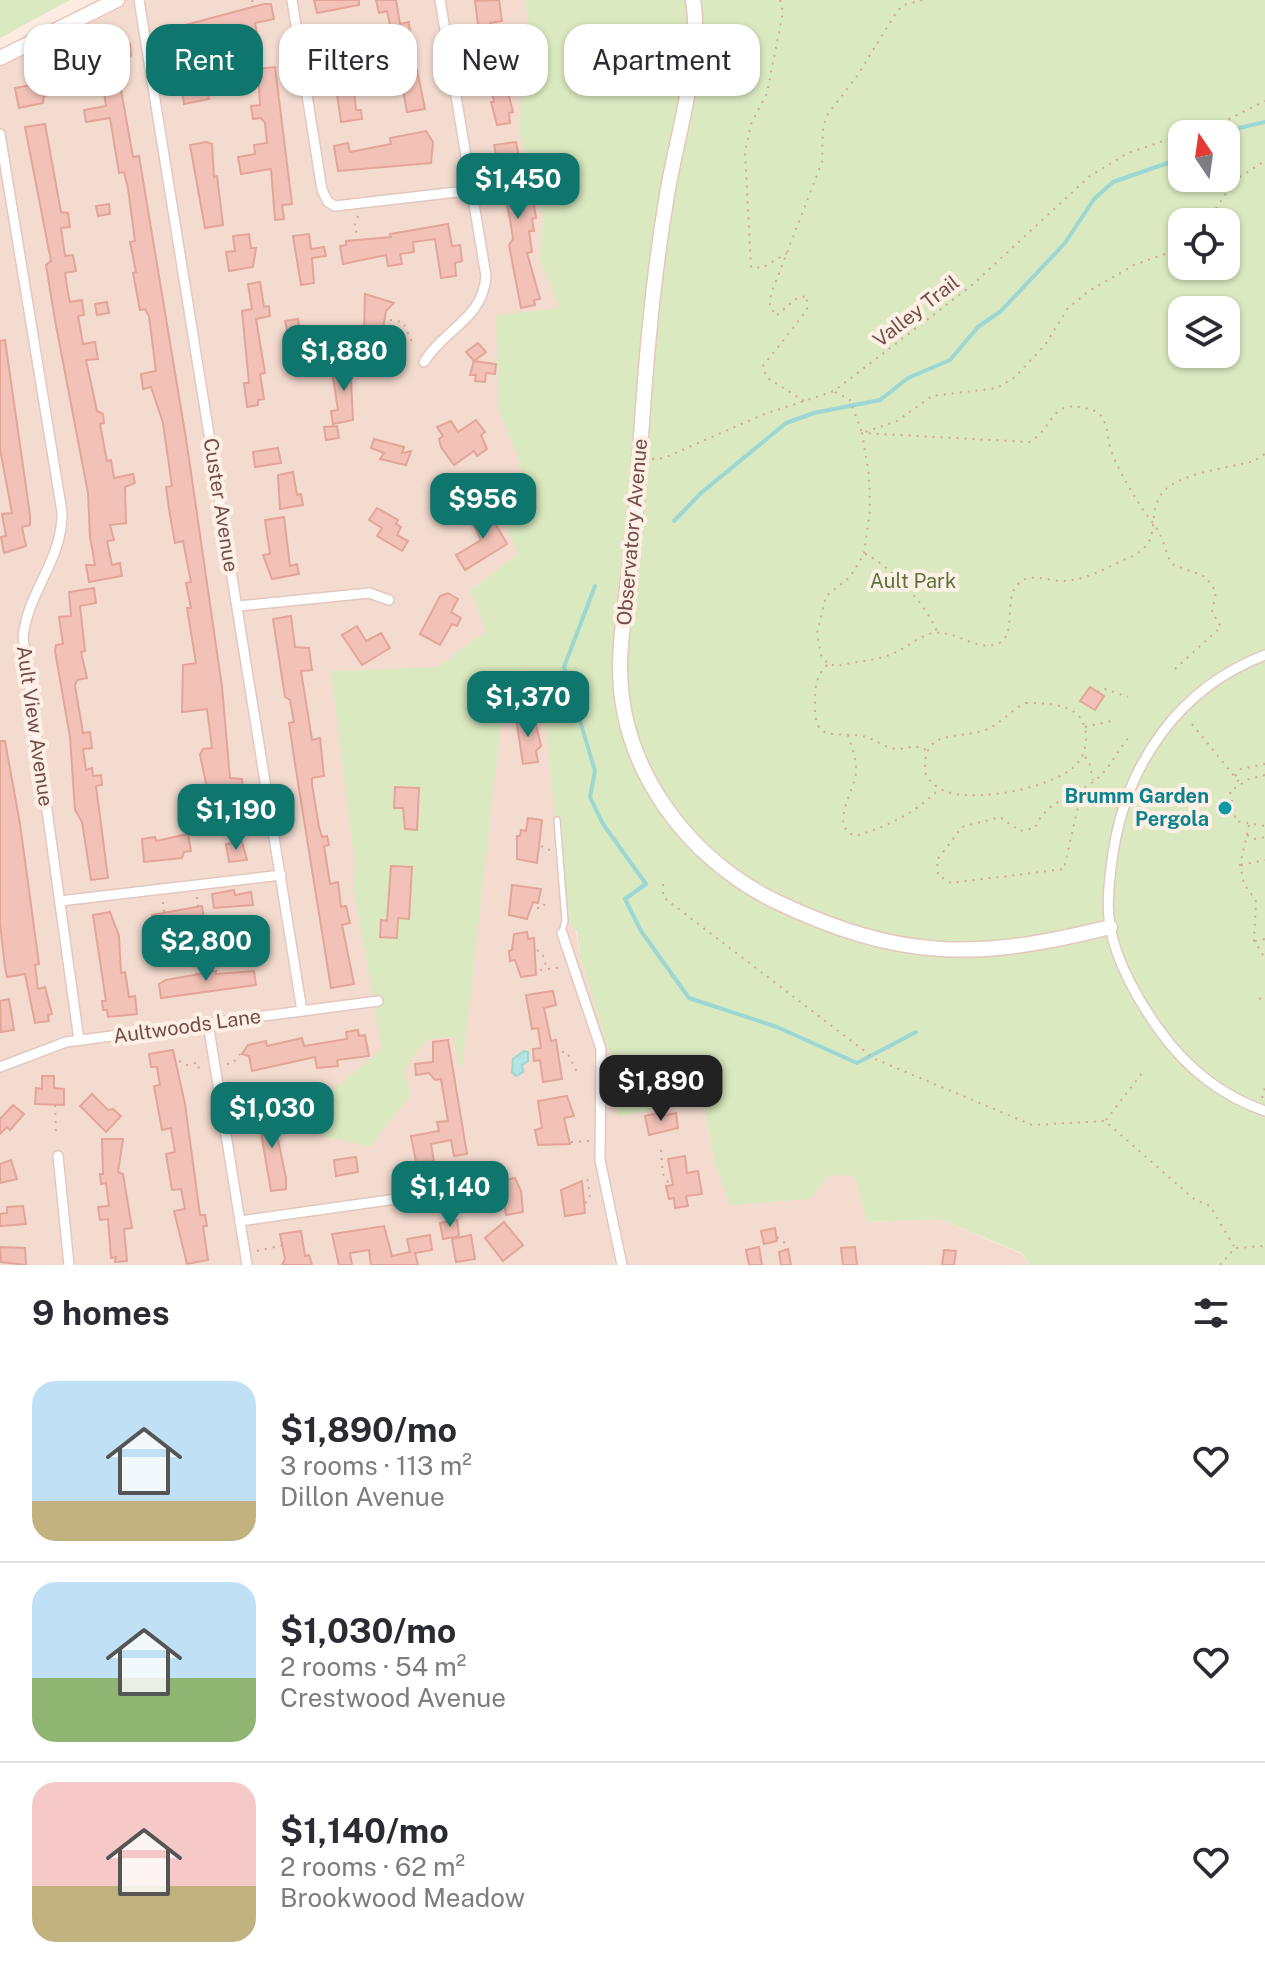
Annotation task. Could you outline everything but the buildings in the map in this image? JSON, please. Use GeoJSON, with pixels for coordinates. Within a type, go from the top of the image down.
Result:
{"type":"FeatureCollection","features":[{"type":"Feature","properties":{"kind":"street"},"geometry":{"type":"LineString","coordinates":[[0,58],[117,0]]}},
{"type":"Feature","properties":{"kind":"street","name":"Custer Avenue"},"geometry":{"type":"LineString","coordinates":[[139,0],[302,1011]]}},
{"type":"Feature","properties":{"kind":"street"},"geometry":{"type":"LineString","coordinates":[[292,0],[322,190],[328,202],[335,206],[474,190]]}},
{"type":"Feature","properties":{"kind":"street"},"geometry":{"type":"LineString","coordinates":[[424,362],[433,347],[474,313],[485,288],[474,190],[440,0]]}},
{"type":"Feature","properties":{"kind":"street","name":"Observatory Avenue"},"geometry":{"type":"LineString","coordinates":[[693,0],[695,43],[663,214],[651,309],[620,663],[624,706],[634,750],[663,804],[698,848],[751,889],[827,926],[892,944],[959,952],[1042,944],[1110,927]]}},
{"type":"Feature","properties":{"kind":"street","name":"Ault View Avenue"},"geometry":{"type":"LineString","coordinates":[[0,134],[62,512],[60,546],[27,613],[23,638],[79,1040]]}},
{"type":"Feature","properties":{"kind":"street"},"geometry":{"type":"LineString","coordinates":[[238,606],[369,593],[389,600]]}},
{"type":"Feature","properties":{"kind":"street"},"geometry":{"type":"LineString","coordinates":[[1265,655],[1223,675],[1179,711],[1154,740],[1131,786],[1120,819],[1111,870],[1110,927],[1126,973],[1147,1014],[1176,1053],[1213,1084],[1265,1111]]}},
{"type":"Feature","properties":{"kind":"street"},"geometry":{"type":"LineString","coordinates":[[60,901],[281,875]]}},
{"type":"Feature","properties":{"kind":"street"},"geometry":{"type":"LineString","coordinates":[[562,933],[601,1049],[599,1141],[622,1265]]}},
{"type":"Feature","properties":{"kind":"street","name":"Aultwoods Lane"},"geometry":{"type":"LineString","coordinates":[[0,1067],[79,1040],[378,1001]]}},
{"type":"Feature","properties":{"kind":"street"},"geometry":{"type":"LineString","coordinates":[[208,1023],[247,1265]]}},
{"type":"Feature","properties":{"kind":"street"},"geometry":{"type":"LineString","coordinates":[[58,1156],[69,1265]]}},
{"type":"Feature","properties":{"kind":"street"},"geometry":{"type":"LineString","coordinates":[[240,1221],[474,1188]]}},
{"type":"Feature","properties":{"kind":"lane"},"geometry":{"type":"LineString","coordinates":[[557,820],[565,921],[562,933]]}},
{"type":"Feature","properties":{"kind":"path"},"geometry":{"type":"LineString","coordinates":[[780,0],[783,12],[779,37],[767,93],[751,124],[744,180],[752,240],[751,267],[762,268],[788,253]]}},
{"type":"Feature","properties":{"kind":"path"},"geometry":{"type":"LineString","coordinates":[[805,402],[766,377],[763,366],[809,302],[803,295],[780,314],[772,313],[771,294],[822,162],[823,127],[828,114],[857,76],[896,13],[903,5],[922,0]]}},
{"type":"Feature","properties":{"kind":"path","name":"Valley Trail"},"geometry":{"type":"LineString","coordinates":[[638,461],[664,458],[762,415],[834,391],[971,286],[1090,176],[1128,153],[1229,119],[1265,101]]}},
{"type":"Feature","properties":{"kind":"path"},"geometry":{"type":"LineString","coordinates":[[1216,208],[1235,180],[1265,161]]}},
{"type":"Feature","properties":{"kind":"path"},"geometry":{"type":"LineString","coordinates":[[359,238],[354,227],[358,216],[365,210]]}},
{"type":"Feature","properties":{"kind":"path"},"geometry":{"type":"LineString","coordinates":[[862,433],[897,421],[932,396],[997,388],[1015,377],[1045,345],[1068,308],[1089,291],[1134,265],[1168,253]]}},
{"type":"Feature","properties":{"kind":"path"},"geometry":{"type":"LineString","coordinates":[[390,320],[403,322],[412,342]]}},
{"type":"Feature","properties":{"kind":"path"},"geometry":{"type":"LineString","coordinates":[[834,391],[850,400],[856,411],[869,486],[864,554],[850,577],[826,596],[817,633],[821,655],[828,664],[837,666],[894,654],[932,633],[990,646],[1002,642],[1007,636],[1009,603],[1015,586],[1024,579],[1075,580],[1094,575],[1147,547],[1162,493],[1176,482],[1254,461],[1265,454]]}},
{"type":"Feature","properties":{"kind":"path"},"geometry":{"type":"LineString","coordinates":[[862,433],[1029,442],[1040,436],[1055,413],[1072,406],[1087,408],[1105,420],[1111,453],[1139,500],[1146,519],[1154,524],[1172,564],[1206,577],[1216,592],[1212,612],[1221,627],[1175,669]]}},
{"type":"Feature","properties":{"kind":"path"},"geometry":{"type":"LineString","coordinates":[[864,554],[885,563],[914,600],[927,610],[938,633]]}},
{"type":"Feature","properties":{"kind":"path"},"geometry":{"type":"LineString","coordinates":[[828,664],[815,681],[814,710],[819,728],[827,735],[861,736],[899,749],[918,746],[928,752]]}},
{"type":"Feature","properties":{"kind":"path"},"geometry":{"type":"LineString","coordinates":[[1097,692],[1105,689],[1128,697]]}},
{"type":"Feature","properties":{"kind":"path"},"geometry":{"type":"LineString","coordinates":[[1026,703],[1069,708],[1085,727],[1083,756],[1074,767],[1028,788],[989,795],[951,794],[926,776],[928,752],[937,741],[950,734],[974,733],[991,727],[1026,703]]}},
{"type":"Feature","properties":{"kind":"path"},"geometry":{"type":"LineString","coordinates":[[1085,727],[1111,721]]}},
{"type":"Feature","properties":{"kind":"path"},"geometry":{"type":"LineString","coordinates":[[1192,724],[1240,784]]}},
{"type":"Feature","properties":{"kind":"path"},"geometry":{"type":"LineString","coordinates":[[848,735],[856,766],[844,812],[844,827],[848,834],[867,833],[907,815],[940,789]]}},
{"type":"Feature","properties":{"kind":"path"},"geometry":{"type":"LineString","coordinates":[[1081,793],[1064,869],[951,883],[938,875],[937,860],[962,827],[1000,817],[1025,832],[1035,828],[1042,812],[1056,802],[1081,793],[1093,782],[1129,737]]}},
{"type":"Feature","properties":{"kind":"path"},"geometry":{"type":"LineString","coordinates":[[1083,756],[1089,761],[1093,782]]}},
{"type":"Feature","properties":{"kind":"path"},"geometry":{"type":"LineString","coordinates":[[1235,776],[1241,769],[1265,764]]}},
{"type":"Feature","properties":{"kind":"path"},"geometry":{"type":"LineString","coordinates":[[1265,775],[1230,791],[1236,821],[1265,826]]}},
{"type":"Feature","properties":{"kind":"path"},"geometry":{"type":"LineString","coordinates":[[1222,808],[1233,806]]}},
{"type":"Feature","properties":{"kind":"path"},"geometry":{"type":"LineString","coordinates":[[1249,825],[1240,865],[1244,884],[1256,901],[1254,941],[1265,958]]}},
{"type":"Feature","properties":{"kind":"path"},"geometry":{"type":"LineString","coordinates":[[1247,835],[1255,839],[1265,837]]}},
{"type":"Feature","properties":{"kind":"path"},"geometry":{"type":"LineString","coordinates":[[1240,865],[1265,860]]}},
{"type":"Feature","properties":{"kind":"path"},"geometry":{"type":"LineString","coordinates":[[663,884],[663,897],[875,1059],[1032,1125],[1105,1121],[1194,1199],[1210,1206],[1235,1248]]}},
{"type":"Feature","properties":{"kind":"path"},"geometry":{"type":"LineString","coordinates":[[190,896],[197,895],[198,907]]}},
{"type":"Feature","properties":{"kind":"path"},"geometry":{"type":"LineString","coordinates":[[537,908],[542,908],[548,899]]}},
{"type":"Feature","properties":{"kind":"path"},"geometry":{"type":"LineString","coordinates":[[1254,941],[1265,939]]}},
{"type":"Feature","properties":{"kind":"path"},"geometry":{"type":"LineString","coordinates":[[537,950],[542,953],[547,969]]}},
{"type":"Feature","properties":{"kind":"path"},"geometry":{"type":"LineString","coordinates":[[540,970],[573,966]]}},
{"type":"Feature","properties":{"kind":"path"},"geometry":{"type":"LineString","coordinates":[[1259,999],[1265,997]]}},
{"type":"Feature","properties":{"kind":"path"},"geometry":{"type":"LineString","coordinates":[[562,1052],[567,1052],[579,1076]]}},
{"type":"Feature","properties":{"kind":"path"},"geometry":{"type":"LineString","coordinates":[[226,1064],[233,1063],[240,1054]]}},
{"type":"Feature","properties":{"kind":"path"},"geometry":{"type":"LineString","coordinates":[[179,1061],[187,1065],[195,1063],[196,1068],[204,1067]]}},
{"type":"Feature","properties":{"kind":"path"},"geometry":{"type":"LineString","coordinates":[[1105,1121],[1142,1073]]}},
{"type":"Feature","properties":{"kind":"path"},"geometry":{"type":"LineString","coordinates":[[55,1105],[56,1134]]}},
{"type":"Feature","properties":{"kind":"path"},"geometry":{"type":"LineString","coordinates":[[571,1142],[599,1141]]}},
{"type":"Feature","properties":{"kind":"path"},"geometry":{"type":"LineString","coordinates":[[661,1150],[663,1174],[669,1184]]}},
{"type":"Feature","properties":{"kind":"path"},"geometry":{"type":"LineString","coordinates":[[585,1203],[590,1198],[587,1175]]}},
{"type":"Feature","properties":{"kind":"path"},"geometry":{"type":"LineString","coordinates":[[777,1237],[790,1247]]}},
{"type":"Feature","properties":{"kind":"path"},"geometry":{"type":"LineString","coordinates":[[256,1251],[284,1245]]}},
{"type":"Feature","properties":{"kind":"path"},"geometry":{"type":"LineString","coordinates":[[1220,1265],[1235,1248],[1265,1246]]}},
{"type":"Feature","properties":{"kind":"shaded area"},"geometry":{"type":"Polygon","coordinates":[[[117,0],[526,0],[530,24],[433,24],[433,96],[541,96],[563,293],[532,437],[512,498],[518,554],[471,590],[525,669],[542,685],[557,820],[580,956],[611,1057],[614,1108],[701,1091],[714,1161],[854,1176],[867,1222],[939,1219],[1022,1254],[1030,1265],[0,1265],[0,59],[24,47],[24,96],[130,96],[130,24],[69,24],[117,0]]]}},
{"type":"Feature","properties":{"kind":"green space"},"geometry":{"type":"Polygon","coordinates":[[[0,0],[70,0],[24,24],[0,38],[0,0]]]}},
{"type":"Feature","properties":{"kind":"green space","name":"Ault Park"},"geometry":{"type":"Polygon","coordinates":[[[525,0],[1265,0],[1265,1265],[1030,1265],[1022,1253],[939,1219],[867,1222],[854,1176],[829,1175],[811,1199],[730,1205],[714,1161],[703,1102],[618,1116],[618,1108],[614,1109],[611,1057],[580,956],[577,931],[565,921],[542,685],[525,669],[505,686],[462,1071],[452,1036],[426,1040],[404,1070],[410,1095],[370,1147],[323,1136],[323,1098],[382,1049],[353,884],[355,867],[331,671],[438,667],[486,631],[471,590],[518,554],[501,514],[455,502],[522,475],[498,408],[496,315],[560,308],[540,260],[543,214],[520,134],[521,96],[548,96],[548,24],[529,24],[525,0]]]}},
{"type":"Feature","properties":{"kind":"water"},"geometry":{"type":"Polygon","coordinates":[[[524,1051],[528,1052],[528,1061],[522,1065],[523,1072],[516,1076],[512,1072],[513,1059],[524,1051]]]}},
{"type":"Feature","properties":{"kind":"waterway"},"geometry":{"type":"LineString","coordinates":[[1240,128],[1265,122]]}},
{"type":"Feature","properties":{"kind":"waterway"},"geometry":{"type":"LineString","coordinates":[[674,521],[701,493],[786,423],[814,413],[880,400],[908,378],[950,360],[978,327],[1001,311],[1065,243],[1094,199],[1113,182],[1168,163]]}},
{"type":"Feature","properties":{"kind":"waterway"},"geometry":{"type":"LineString","coordinates":[[595,586],[564,667],[595,771],[590,797],[603,824],[646,884],[625,899],[641,931],[689,998],[777,1027],[857,1063],[916,1032]]}},
{"type":"Feature","properties":{"kind":"place","name":"Brumm Garden Pergola"},"geometry":{"type":"Point","coordinates":[1225,808]}}]}
